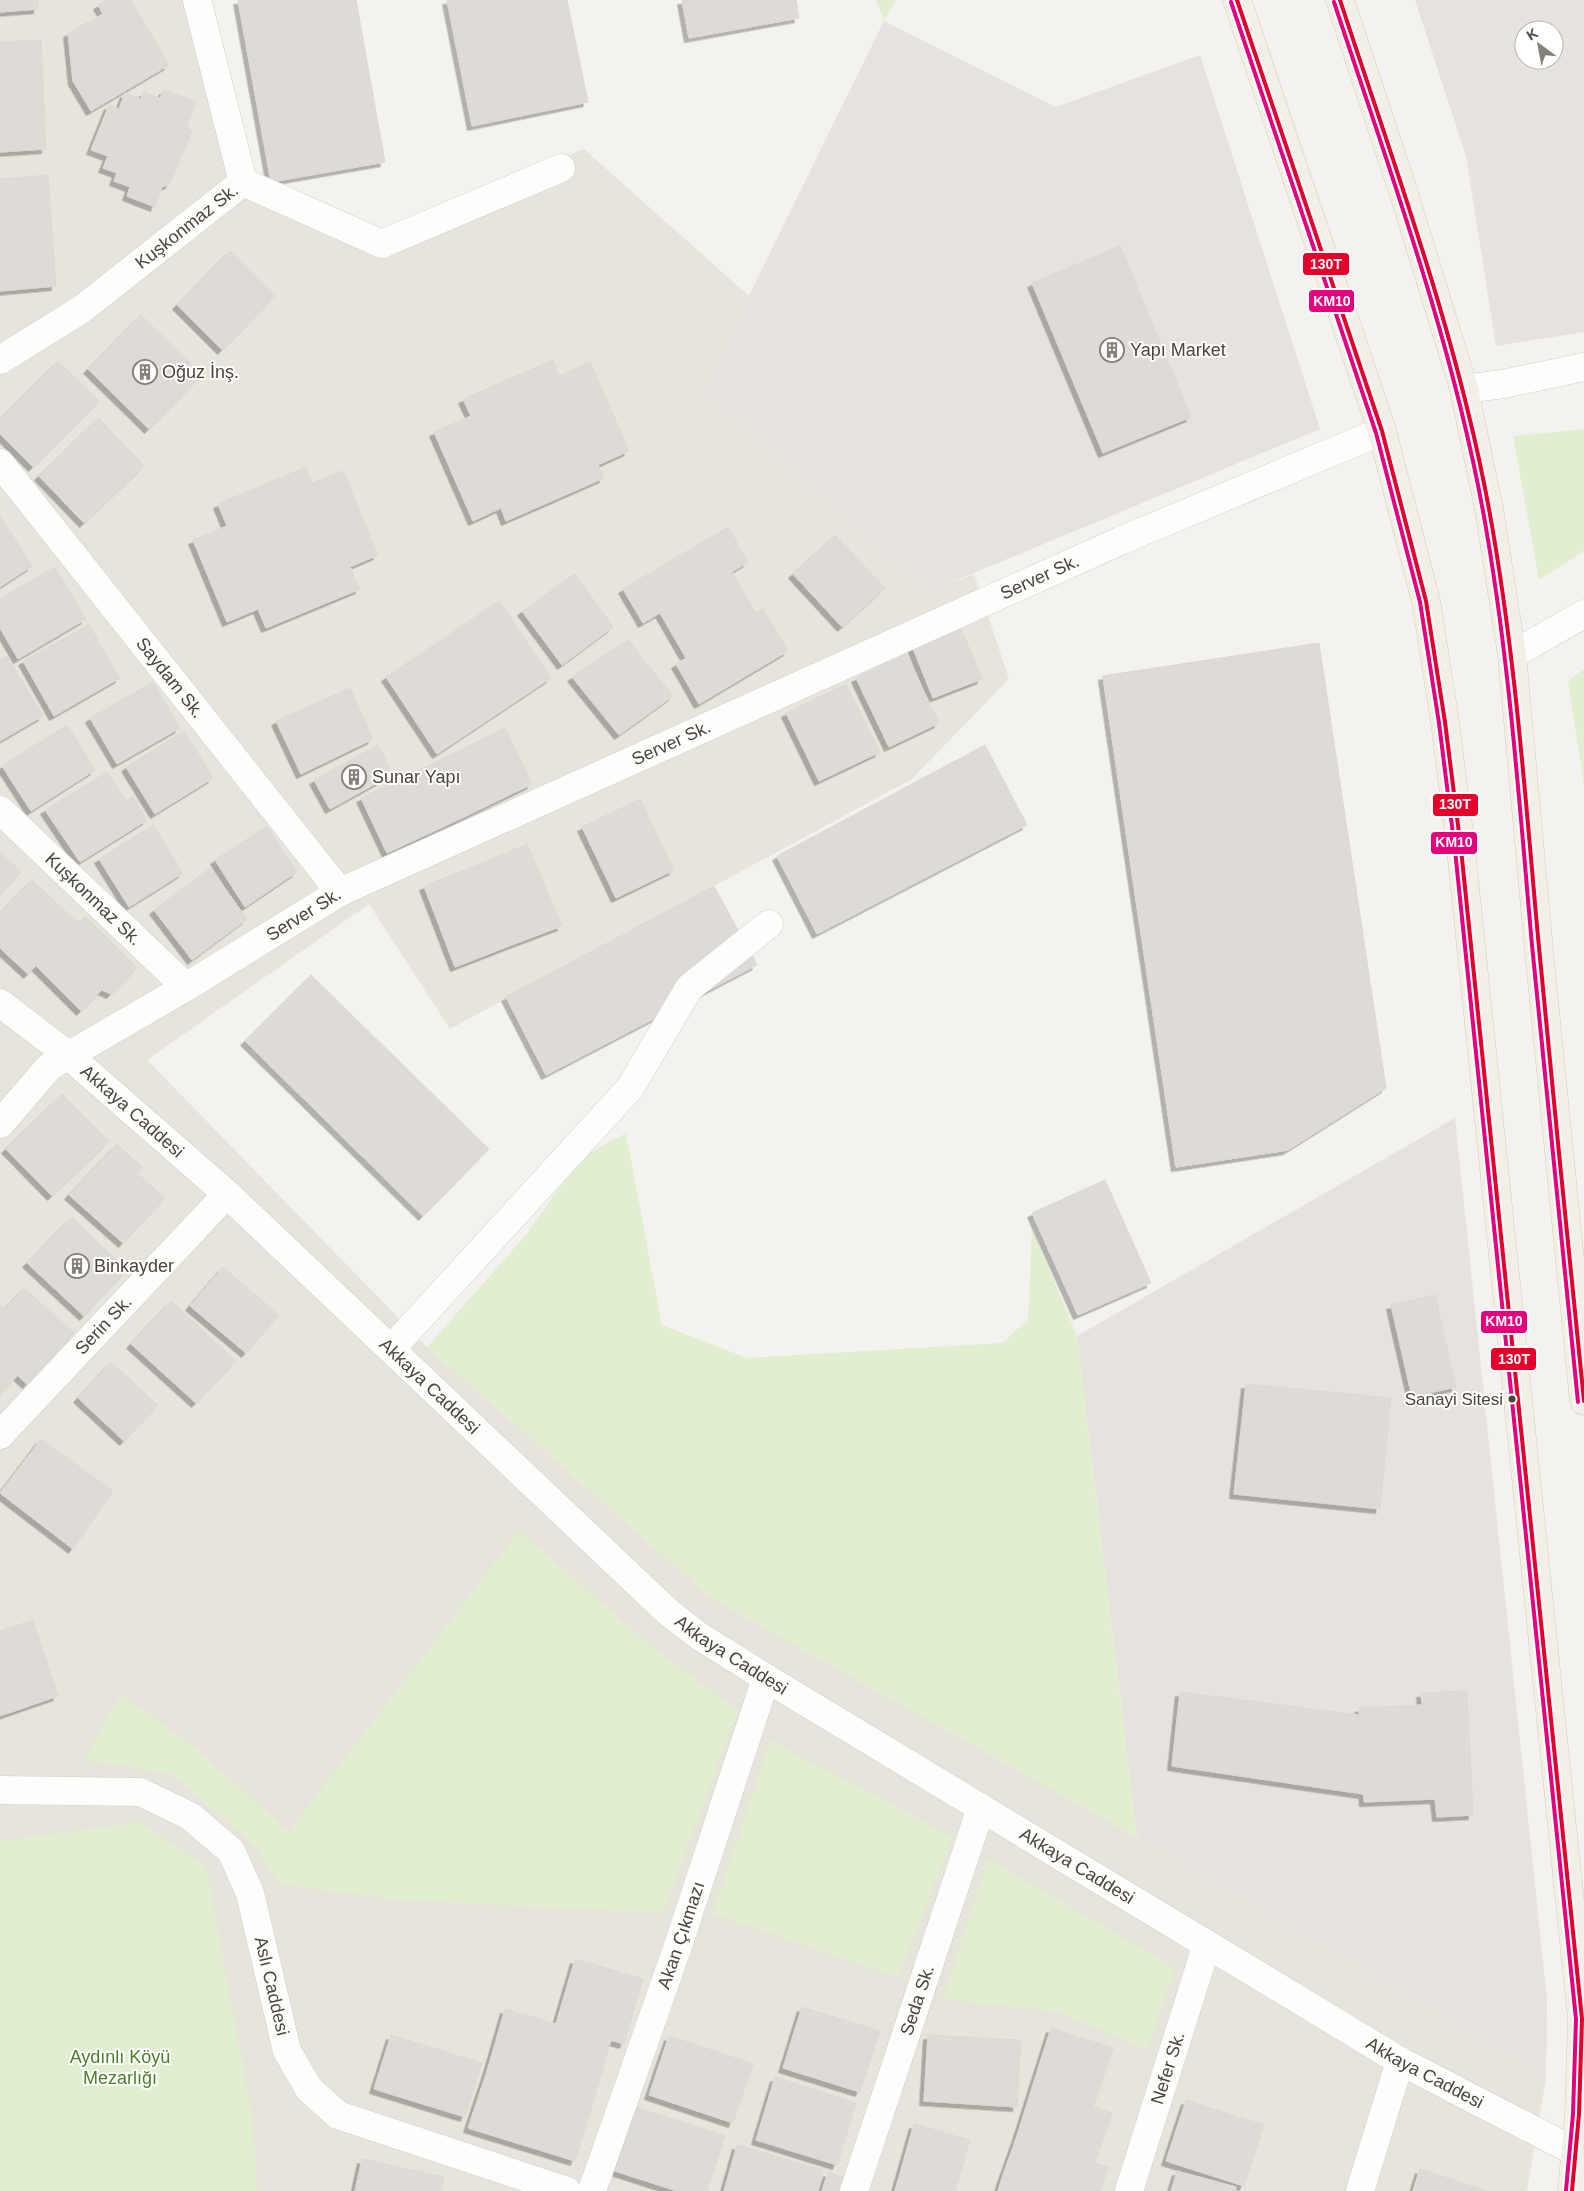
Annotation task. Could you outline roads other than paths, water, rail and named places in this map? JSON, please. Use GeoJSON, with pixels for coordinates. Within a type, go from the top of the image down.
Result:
{"type":"FeatureCollection","features":[{"type":"Feature","properties":{"kind":"main road"},"geometry":{"type":"LineString","coordinates":[[1230,0],[1251,42]]}},
{"type":"Feature","properties":{"kind":"main road"},"geometry":{"type":"LineString","coordinates":[[1237,0],[1382,431],[1426,601],[1445,722],[1461,849],[1582,2019],[1580,2114],[1572,2191]]}},
{"type":"Feature","properties":{"kind":"main road"},"geometry":{"type":"LineString","coordinates":[[1340,0],[1358,51],[1464,389],[1489,509],[1512,655],[1584,1402]]}},
{"type":"Feature","properties":{"kind":"main road"},"geometry":{"type":"LineString","coordinates":[[1349,0],[1358,51]]}},
{"type":"Feature","properties":{"kind":"street","name":"Kuşkonmaz Sk."},"geometry":{"type":"LineString","coordinates":[[0,360],[82,309],[243,182],[197,0]]}},
{"type":"Feature","properties":{"kind":"street"},"geometry":{"type":"LineString","coordinates":[[243,182],[382,244],[561,168]]}},
{"type":"Feature","properties":{"kind":"street"},"geometry":{"type":"LineString","coordinates":[[1464,389],[1504,384],[1584,367]]}},
{"type":"Feature","properties":{"kind":"street","name":"Server Sk."},"geometry":{"type":"LineString","coordinates":[[0,1124],[48,1067],[186,987],[340,892],[1120,541],[1382,431]]}},
{"type":"Feature","properties":{"kind":"street","name":"Saydam Sk."},"geometry":{"type":"LineString","coordinates":[[0,463],[340,892]]}},
{"type":"Feature","properties":{"kind":"street"},"geometry":{"type":"LineString","coordinates":[[1512,655],[1584,614]]}},
{"type":"Feature","properties":{"kind":"street","name":"Kuşkonmaz Sk."},"geometry":{"type":"LineString","coordinates":[[0,810],[186,987]]}},
{"type":"Feature","properties":{"kind":"street"},"geometry":{"type":"LineString","coordinates":[[391,1348],[630,1088],[689,988],[769,924]]}},
{"type":"Feature","properties":{"kind":"street","name":"Akkaya Caddesi"},"geometry":{"type":"LineString","coordinates":[[0,1003],[68,1055],[227,1194],[668,1612],[699,1636],[1400,2061],[1576,2152]]}},
{"type":"Feature","properties":{"kind":"street","name":"Serin Sk."},"geometry":{"type":"LineString","coordinates":[[0,1435],[227,1194]]}},
{"type":"Feature","properties":{"kind":"street","name":"Akan Çıkmazı"},"geometry":{"type":"LineString","coordinates":[[592,2191],[678,1943],[766,1678]]}},
{"type":"Feature","properties":{"kind":"street","name":"Aslı Caddesi"},"geometry":{"type":"LineString","coordinates":[[0,1790],[140,1792],[190,1816],[231,1851],[250,1894],[287,2051],[308,2089],[338,2116],[567,2191]]}},
{"type":"Feature","properties":{"kind":"street","name":"Seda Sk."},"geometry":{"type":"LineString","coordinates":[[854,2191],[982,1808]]}},
{"type":"Feature","properties":{"kind":"street","name":"Nefer Sk."},"geometry":{"type":"LineString","coordinates":[[1129,2191],[1207,1944]]}},
{"type":"Feature","properties":{"kind":"street"},"geometry":{"type":"LineString","coordinates":[[1360,2191],[1400,2061]]}},
{"type":"Feature","properties":{"kind":"place","name":"Yapı Market"},"geometry":{"type":"Point","coordinates":[1112,350]}},
{"type":"Feature","properties":{"kind":"place","name":"Oğuz İnş."},"geometry":{"type":"Point","coordinates":[145,372]}},
{"type":"Feature","properties":{"kind":"place","name":"Sunar Yapı"},"geometry":{"type":"Point","coordinates":[354,777]}},
{"type":"Feature","properties":{"kind":"place","name":"Binkayder"},"geometry":{"type":"Point","coordinates":[77,1266]}},
{"type":"Feature","properties":{"kind":"place","name":"Sanayi Sitesi"},"geometry":{"type":"Point","coordinates":[1512,1399]}},
{"type":"Feature","properties":{"kind":"park label","name":"Aydınlı Köyü Mezarlığı"},"geometry":{"type":"Point","coordinates":[120,2067]}}]}
